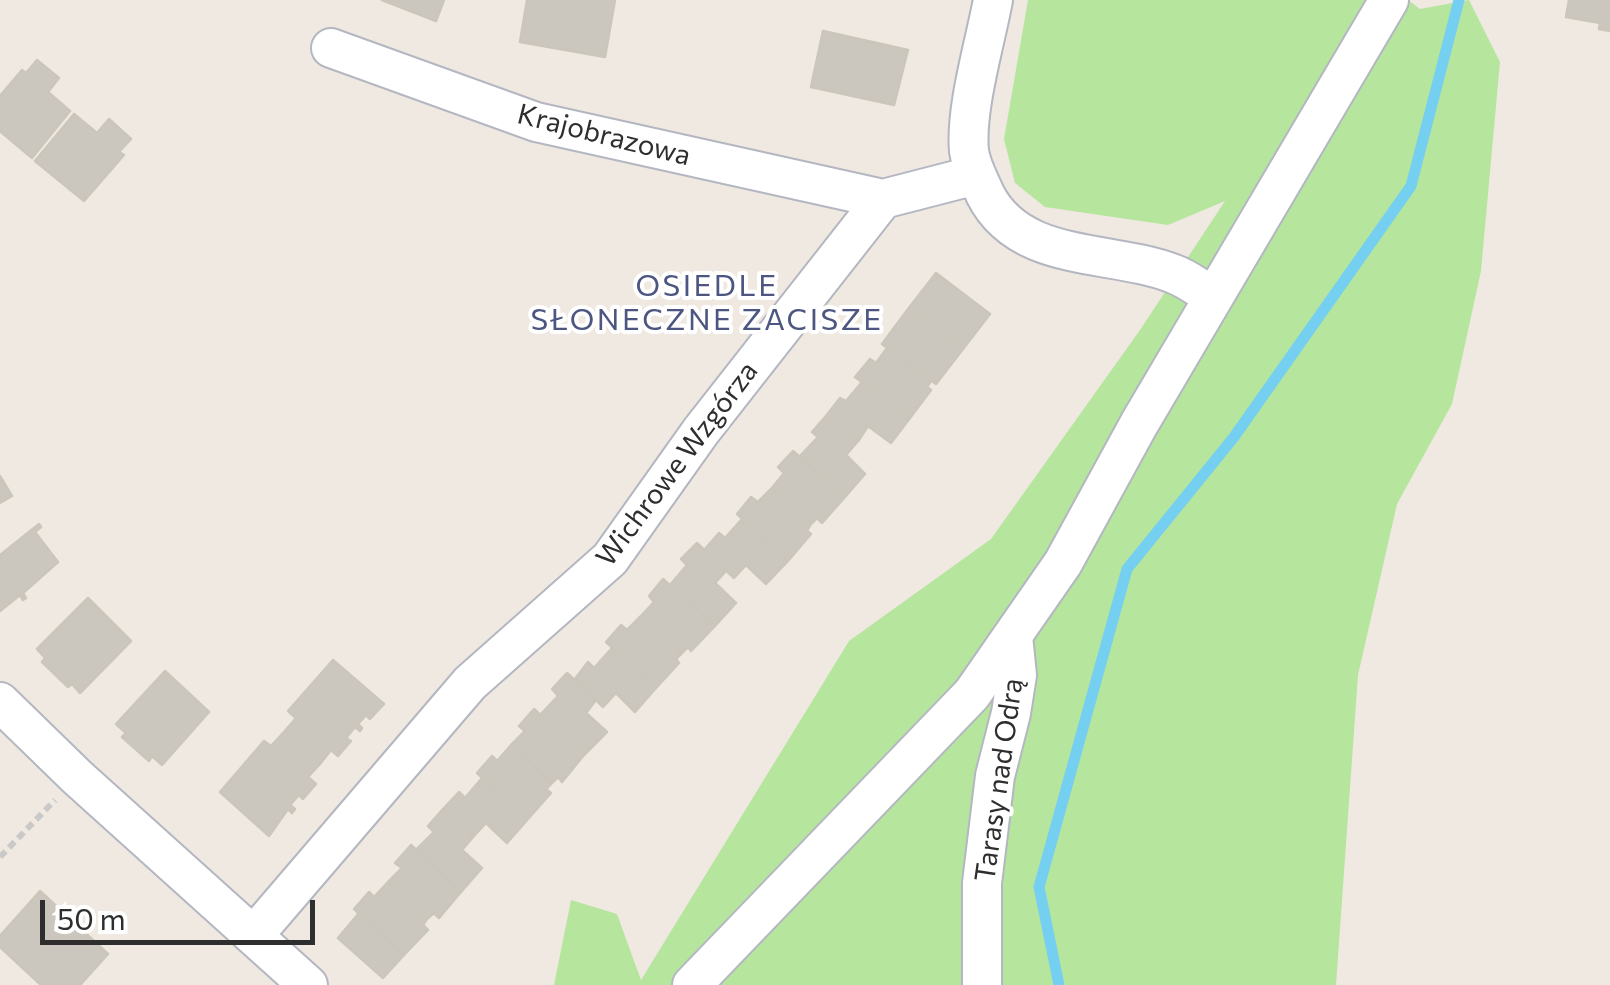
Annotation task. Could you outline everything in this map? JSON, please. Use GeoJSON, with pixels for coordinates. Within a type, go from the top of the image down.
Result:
{"type":"FeatureCollection","features":[{"type":"Feature","properties":{"kind":"street"},"geometry":{"type":"LineString","coordinates":[[993,0],[971,123],[970,151],[976,175],[992,208],[1011,228],[1037,242],[1174,274],[1214,297]]}},
{"type":"Feature","properties":{"kind":"street"},"geometry":{"type":"LineString","coordinates":[[692,985],[972,694],[1014,636],[1062,563],[1373,10]]}},
{"type":"Feature","properties":{"kind":"street","name":"Krajobrazowa"},"geometry":{"type":"LineString","coordinates":[[331,48],[536,122],[883,199]]}},
{"type":"Feature","properties":{"kind":"street"},"geometry":{"type":"LineString","coordinates":[[883,199],[976,175]]}},
{"type":"Feature","properties":{"kind":"street","name":"Wichrowe Wzgórza"},"geometry":{"type":"LineString","coordinates":[[254,935],[470,683],[610,559],[701,431],[883,199]]}},
{"type":"Feature","properties":{"kind":"street","name":"Tarasy nad Odrą"},"geometry":{"type":"LineString","coordinates":[[982,985],[982,884],[996,776],[1016,675],[1014,636]]}},
{"type":"Feature","properties":{"kind":"street"},"geometry":{"type":"LineString","coordinates":[[0,702],[77,777],[308,985]]}},
{"type":"Feature","properties":{"kind":"path"},"geometry":{"type":"LineString","coordinates":[[0,857],[43,812]]}},
{"type":"Feature","properties":{"kind":"green space"},"geometry":{"type":"Polygon","coordinates":[[[1028,0],[1408,0],[1420,9],[1469,0],[1500,62],[1481,271],[1452,404],[1397,504],[1358,675],[1336,985],[554,985],[571,900],[617,914],[641,980],[849,641],[991,539],[1140,330],[1225,201],[1168,225],[1045,207],[1015,183],[1004,139],[1028,0]]]}},
{"type":"Feature","properties":{"kind":"building"},"geometry":{"type":"Polygon","coordinates":[[[382,0],[444,0],[436,21],[382,0]]]}},
{"type":"Feature","properties":{"kind":"building"},"geometry":{"type":"Polygon","coordinates":[[[527,0],[615,0],[605,57],[520,42],[527,0]]]}},
{"type":"Feature","properties":{"kind":"building"},"geometry":{"type":"Polygon","coordinates":[[[1569,0],[1610,0],[1610,31],[1599,29],[1600,23],[1566,17],[1569,0]]]}},
{"type":"Feature","properties":{"kind":"building"},"geometry":{"type":"Polygon","coordinates":[[[823,31],[908,50],[894,105],[811,87],[823,31]]]}},
{"type":"Feature","properties":{"kind":"building"},"geometry":{"type":"Polygon","coordinates":[[[37,60],[59,78],[48,92],[70,111],[32,158],[0,131],[0,96],[22,70],[26,73],[37,60]]]}},
{"type":"Feature","properties":{"kind":"building"},"geometry":{"type":"Polygon","coordinates":[[[74,114],[97,133],[109,119],[131,139],[119,152],[124,155],[84,201],[35,161],[74,114]]]}},
{"type":"Feature","properties":{"kind":"building"},"geometry":{"type":"Polygon","coordinates":[[[936,273],[990,314],[963,349],[908,309],[936,273]]]}},
{"type":"Feature","properties":{"kind":"building"},"geometry":{"type":"Polygon","coordinates":[[[908,309],[963,349],[936,384],[882,344],[908,309]]]}},
{"type":"Feature","properties":{"kind":"building"},"geometry":{"type":"Polygon","coordinates":[[[887,348],[931,381],[927,387],[931,390],[910,418],[855,377],[870,359],[876,363],[887,348]]]}},
{"type":"Feature","properties":{"kind":"building"},"geometry":{"type":"Polygon","coordinates":[[[862,382],[910,418],[891,443],[868,426],[859,440],[826,416],[840,398],[846,401],[862,382]]]}},
{"type":"Feature","properties":{"kind":"building"},"geometry":{"type":"Polygon","coordinates":[[[826,416],[859,440],[846,455],[865,474],[845,497],[800,456],[818,437],[812,432],[826,416]]]}},
{"type":"Feature","properties":{"kind":"building"},"geometry":{"type":"Polygon","coordinates":[[[793,451],[845,497],[822,523],[817,518],[811,524],[772,488],[784,473],[778,467],[793,451]]]}},
{"type":"Feature","properties":{"kind":"building"},"geometry":{"type":"Polygon","coordinates":[[[0,476],[12,496],[0,503],[0,476]]]}},
{"type":"Feature","properties":{"kind":"building"},"geometry":{"type":"Polygon","coordinates":[[[772,488],[811,524],[807,531],[811,534],[788,561],[737,514],[751,497],[758,502],[772,488]]]}},
{"type":"Feature","properties":{"kind":"building"},"geometry":{"type":"Polygon","coordinates":[[[742,519],[788,561],[766,584],[746,565],[734,578],[704,550],[719,533],[725,538],[742,519]]]}},
{"type":"Feature","properties":{"kind":"building"},"geometry":{"type":"Polygon","coordinates":[[[39,524],[41,527],[35,532],[58,562],[23,593],[26,598],[23,600],[20,595],[0,611],[0,555],[39,524]]]}},
{"type":"Feature","properties":{"kind":"building"},"geometry":{"type":"Polygon","coordinates":[[[697,543],[726,571],[715,583],[736,603],[715,626],[670,585],[687,565],[681,559],[697,543]]]}},
{"type":"Feature","properties":{"kind":"building"},"geometry":{"type":"Polygon","coordinates":[[[663,579],[715,626],[691,651],[688,647],[682,653],[641,616],[654,602],[649,596],[663,579]]]}},
{"type":"Feature","properties":{"kind":"building"},"geometry":{"type":"Polygon","coordinates":[[[88,598],[131,641],[80,693],[42,662],[45,658],[37,649],[88,598]]]}},
{"type":"Feature","properties":{"kind":"building"},"geometry":{"type":"Polygon","coordinates":[[[641,616],[682,653],[676,659],[679,663],[656,688],[606,642],[621,625],[627,630],[641,616]]]}},
{"type":"Feature","properties":{"kind":"building"},"geometry":{"type":"Polygon","coordinates":[[[612,648],[656,688],[635,712],[616,693],[603,707],[575,679],[588,662],[594,668],[612,648]]]}},
{"type":"Feature","properties":{"kind":"building"},"geometry":{"type":"Polygon","coordinates":[[[333,660],[384,704],[370,719],[366,715],[358,724],[360,731],[355,727],[346,738],[351,741],[338,756],[331,750],[320,764],[284,732],[296,718],[288,711],[333,660]]]}},
{"type":"Feature","properties":{"kind":"building"},"geometry":{"type":"Polygon","coordinates":[[[165,671],[209,712],[162,765],[152,756],[149,761],[122,737],[126,733],[116,724],[165,671]]]}},
{"type":"Feature","properties":{"kind":"building"},"geometry":{"type":"Polygon","coordinates":[[[567,673],[596,700],[586,713],[607,732],[584,755],[540,715],[558,696],[552,689],[567,673]]]}},
{"type":"Feature","properties":{"kind":"building"},"geometry":{"type":"Polygon","coordinates":[[[534,709],[584,755],[562,782],[558,777],[552,783],[511,745],[525,731],[519,726],[534,709]]]}},
{"type":"Feature","properties":{"kind":"building"},"geometry":{"type":"Polygon","coordinates":[[[284,732],[320,764],[308,777],[316,784],[303,799],[299,795],[290,805],[295,809],[292,813],[288,809],[269,836],[220,792],[264,741],[271,746],[284,732]]]}},
{"type":"Feature","properties":{"kind":"building"},"geometry":{"type":"Polygon","coordinates":[[[511,745],[552,783],[546,789],[551,793],[528,819],[477,773],[492,756],[497,761],[511,745]]]}},
{"type":"Feature","properties":{"kind":"building"},"geometry":{"type":"Polygon","coordinates":[[[482,778],[528,819],[507,843],[486,823],[474,836],[443,809],[459,792],[465,798],[482,778]]]}},
{"type":"Feature","properties":{"kind":"building"},"geometry":{"type":"Polygon","coordinates":[[[443,809],[474,836],[462,850],[482,868],[461,892],[416,850],[434,832],[428,826],[443,809]]]}},
{"type":"Feature","properties":{"kind":"building"},"geometry":{"type":"Polygon","coordinates":[[[411,845],[461,892],[439,918],[434,913],[427,919],[388,882],[402,868],[395,863],[411,845]]]}},
{"type":"Feature","properties":{"kind":"building"},"geometry":{"type":"Polygon","coordinates":[[[388,882],[427,919],[423,925],[428,930],[404,955],[354,909],[369,892],[374,897],[388,882]]]}},
{"type":"Feature","properties":{"kind":"building"},"geometry":{"type":"Polygon","coordinates":[[[40,891],[108,954],[80,985],[41,985],[0,947],[0,936],[40,891]]]}},
{"type":"Feature","properties":{"kind":"building"},"geometry":{"type":"Polygon","coordinates":[[[359,913],[404,955],[383,978],[338,938],[359,913]]]}},
{"type":"Feature","properties":{"kind":"waterway"},"geometry":{"type":"LineString","coordinates":[[1059,985],[1039,887],[1127,569],[1234,437],[1411,186],[1459,0]]}},
{"type":"Feature","properties":{"kind":"district","name":"OSIEDLE SŁONECZNE ZACISZE"},"geometry":{"type":"Point","coordinates":[707,303]}}]}
